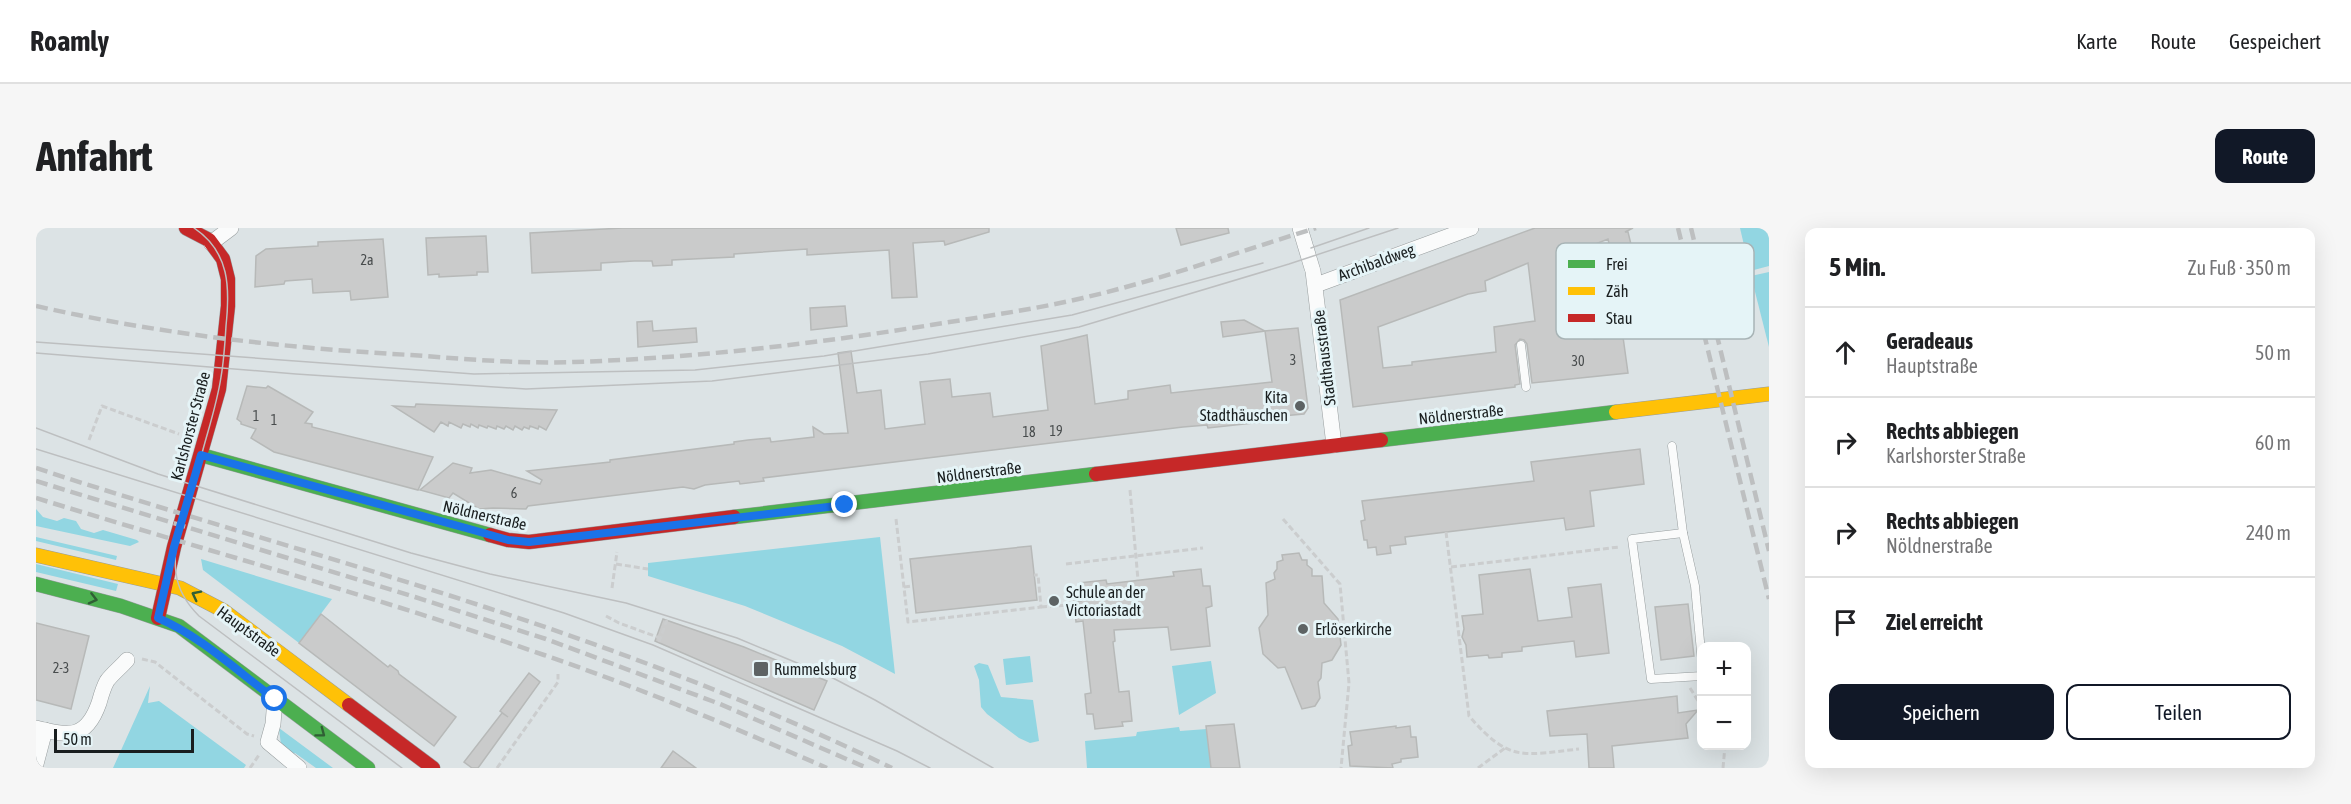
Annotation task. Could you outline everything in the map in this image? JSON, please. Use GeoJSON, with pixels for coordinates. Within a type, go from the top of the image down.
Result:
{"type":"FeatureCollection","features":[{"type":"Feature","properties":{"kind":"street"},"geometry":{"type":"LineString","coordinates":[[186,228],[200,234],[211,243],[231,228]]}},
{"type":"Feature","properties":{"kind":"street","name":"Stadthausstraße"},"geometry":{"type":"LineString","coordinates":[[1300,228],[1313,275],[1334,445]]}},
{"type":"Feature","properties":{"kind":"street","name":"Archibaldweg"},"geometry":{"type":"LineString","coordinates":[[1313,275],[1470,228]]}},
{"type":"Feature","properties":{"kind":"street","name":"Karlshorster Straße"},"geometry":{"type":"LineString","coordinates":[[158,618],[165,584],[219,388],[228,306],[228,279],[219,253],[211,243]]}},
{"type":"Feature","properties":{"kind":"street","name":"Nöldnerstraße"},"geometry":{"type":"LineString","coordinates":[[201,455],[508,540],[529,542],[1769,394]]}},
{"type":"Feature","properties":{"kind":"street","name":"Hauptstraße"},"geometry":{"type":"LineString","coordinates":[[36,555],[187,591],[224,611],[433,768]]}},
{"type":"Feature","properties":{"kind":"street"},"geometry":{"type":"LineString","coordinates":[[36,584],[158,618],[179,627],[368,768]]}},
{"type":"Feature","properties":{"kind":"street"},"geometry":{"type":"LineString","coordinates":[[36,764],[40,729],[70,734],[81,732],[89,726],[107,681],[127,660]]}},
{"type":"Feature","properties":{"kind":"street"},"geometry":{"type":"LineString","coordinates":[[275,699],[273,724],[268,742],[299,768]]}},
{"type":"Feature","properties":{"kind":"lane"},"geometry":{"type":"LineString","coordinates":[[1521,345],[1526,387]]}},
{"type":"Feature","properties":{"kind":"lane"},"geometry":{"type":"LineString","coordinates":[[1672,446],[1683,533],[1695,586],[1699,642]]}},
{"type":"Feature","properties":{"kind":"lane"},"geometry":{"type":"LineString","coordinates":[[1683,533],[1632,539],[1651,679],[1697,677]]}},
{"type":"Feature","properties":{"kind":"path"},"geometry":{"type":"LineString","coordinates":[[89,440],[102,406],[180,434]]}},
{"type":"Feature","properties":{"kind":"path"},"geometry":{"type":"LineString","coordinates":[[1131,507],[1138,580]]}},
{"type":"Feature","properties":{"kind":"path"},"geometry":{"type":"LineString","coordinates":[[1283,519],[1340,584],[1349,683],[1341,768]]}},
{"type":"Feature","properties":{"kind":"path"},"geometry":{"type":"LineString","coordinates":[[1446,532],[1470,716],[1486,736],[1510,752],[1531,754],[1579,749]]}},
{"type":"Feature","properties":{"kind":"path"},"geometry":{"type":"LineString","coordinates":[[612,588],[617,548],[615,533]]}},
{"type":"Feature","properties":{"kind":"path"},"geometry":{"type":"LineString","coordinates":[[898,535],[908,622],[1069,604]]}},
{"type":"Feature","properties":{"kind":"path"},"geometry":{"type":"LineString","coordinates":[[1451,567],[1633,545]]}},
{"type":"Feature","properties":{"kind":"path"},"geometry":{"type":"LineString","coordinates":[[1065,564],[1203,548]]}},
{"type":"Feature","properties":{"kind":"path"},"geometry":{"type":"LineString","coordinates":[[615,564],[648,569]]}},
{"type":"Feature","properties":{"kind":"path"},"geometry":{"type":"LineString","coordinates":[[1034,575],[1038,574],[1041,607]]}},
{"type":"Feature","properties":{"kind":"path"},"geometry":{"type":"LineString","coordinates":[[904,587],[913,586]]}},
{"type":"Feature","properties":{"kind":"path"},"geometry":{"type":"LineString","coordinates":[[962,608],[963,616]]}},
{"type":"Feature","properties":{"kind":"path"},"geometry":{"type":"LineString","coordinates":[[606,616],[660,640],[661,630],[667,620]]}},
{"type":"Feature","properties":{"kind":"path"},"geometry":{"type":"LineString","coordinates":[[127,660],[144,658],[155,662],[247,734],[268,742]]}},
{"type":"Feature","properties":{"kind":"path"},"geometry":{"type":"LineString","coordinates":[[496,768],[558,682],[558,674]]}},
{"type":"Feature","properties":{"kind":"path"},"geometry":{"type":"LineString","coordinates":[[1688,678],[1691,691],[1697,701]]}},
{"type":"Feature","properties":{"kind":"path"},"geometry":{"type":"LineString","coordinates":[[1478,768],[1505,748]]}},
{"type":"Feature","properties":{"kind":"path"},"geometry":{"type":"LineString","coordinates":[[1723,768],[1725,750]]}},
{"type":"Feature","properties":{"kind":"shaded area"},"geometry":{"type":"Polygon","coordinates":[[[1740,228],[1769,228],[1769,266],[1754,270],[1754,243],[1743,243],[1740,228]]]}},
{"type":"Feature","properties":{"kind":"shaded area"},"geometry":{"type":"Polygon","coordinates":[[[1769,272],[1769,347],[1754,288],[1754,275],[1769,272]]]}},
{"type":"Feature","properties":{"kind":"shaded area"},"geometry":{"type":"Polygon","coordinates":[[[36,509],[43,517],[57,521],[64,518],[76,521],[81,529],[94,533],[103,530],[139,542],[130,546],[36,526],[36,509]]]}},
{"type":"Feature","properties":{"kind":"shaded area"},"geometry":{"type":"Polygon","coordinates":[[[36,537],[117,556],[116,560],[36,541],[36,537]]]}},
{"type":"Feature","properties":{"kind":"shaded area"},"geometry":{"type":"Polygon","coordinates":[[[880,537],[895,674],[842,646],[745,606],[648,576],[648,563],[880,537]]]}},
{"type":"Feature","properties":{"kind":"shaded area"},"geometry":{"type":"Polygon","coordinates":[[[201,559],[332,599],[299,643],[203,570],[201,559]]]}},
{"type":"Feature","properties":{"kind":"shaded area"},"geometry":{"type":"Polygon","coordinates":[[[36,564],[118,584],[116,591],[36,572],[36,564]]]}},
{"type":"Feature","properties":{"kind":"shaded area"},"geometry":{"type":"Polygon","coordinates":[[[1030,656],[1033,682],[1006,685],[1003,659],[1030,656]]]}},
{"type":"Feature","properties":{"kind":"shaded area"},"geometry":{"type":"Polygon","coordinates":[[[1211,661],[1216,693],[1179,715],[1172,666],[1211,661]]]}},
{"type":"Feature","properties":{"kind":"shaded area"},"geometry":{"type":"Polygon","coordinates":[[[979,663],[988,665],[1001,697],[1033,700],[1039,741],[1030,743],[1019,738],[981,707],[979,680],[974,666],[979,663]]]}},
{"type":"Feature","properties":{"kind":"shaded area"},"geometry":{"type":"Polygon","coordinates":[[[150,686],[148,703],[159,701],[246,765],[244,768],[113,768],[150,686]]]}},
{"type":"Feature","properties":{"kind":"shaded area"},"geometry":{"type":"Polygon","coordinates":[[[1179,727],[1180,731],[1207,729],[1211,768],[1087,768],[1085,741],[1136,736],[1137,732],[1179,727]]]}},
{"type":"Feature","properties":{"kind":"shaded area"},"geometry":{"type":"Polygon","coordinates":[[[279,728],[333,768],[316,768],[295,753],[292,756],[281,745],[279,728]]]}},
{"type":"Feature","properties":{"kind":"building"},"geometry":{"type":"Polygon","coordinates":[[[623,228],[989,228],[989,232],[945,245],[944,241],[913,243],[917,297],[892,298],[889,250],[807,255],[807,249],[734,254],[734,257],[672,260],[672,265],[653,266],[652,261],[634,261],[601,263],[601,270],[532,273],[530,233],[623,228]]]}},
{"type":"Feature","properties":{"kind":"building"},"geometry":{"type":"Polygon","coordinates":[[[1176,228],[1228,228],[1229,233],[1181,245],[1176,228]]]}},
{"type":"Feature","properties":{"kind":"building"},"geometry":{"type":"Polygon","coordinates":[[[1535,228],[1633,228],[1625,232],[1628,232],[1631,243],[1609,243],[1608,239],[1598,243],[1556,243],[1556,339],[1623,339],[1628,373],[1532,383],[1527,344],[1520,339],[1515,345],[1520,384],[1515,387],[1353,407],[1340,300],[1535,228]],[[1528,263],[1485,281],[1486,291],[1468,294],[1378,327],[1383,368],[1412,365],[1412,362],[1496,352],[1494,327],[1535,321],[1528,263]]]}},
{"type":"Feature","properties":{"kind":"building"},"geometry":{"type":"Polygon","coordinates":[[[486,236],[488,272],[477,272],[477,275],[439,277],[439,274],[428,275],[426,238],[486,236]]]}},
{"type":"Feature","properties":{"kind":"building"},"geometry":{"type":"Polygon","coordinates":[[[383,239],[388,297],[351,300],[350,291],[313,293],[312,279],[255,287],[256,256],[266,249],[318,246],[318,242],[383,239]]]}},
{"type":"Feature","properties":{"kind":"building"},"geometry":{"type":"Polygon","coordinates":[[[845,306],[847,326],[811,330],[810,308],[845,306]]]}},
{"type":"Feature","properties":{"kind":"building"},"geometry":{"type":"Polygon","coordinates":[[[1244,320],[1265,331],[1223,337],[1221,322],[1244,320]]]}},
{"type":"Feature","properties":{"kind":"building"},"geometry":{"type":"Polygon","coordinates":[[[652,321],[653,331],[696,328],[697,342],[638,347],[637,322],[652,321]]]}},
{"type":"Feature","properties":{"kind":"building"},"geometry":{"type":"Polygon","coordinates":[[[1298,328],[1308,408],[1304,414],[1270,417],[1271,421],[1208,428],[1207,425],[1183,427],[763,478],[764,481],[740,484],[739,481],[705,485],[694,489],[683,487],[528,506],[526,509],[479,509],[453,493],[449,498],[420,490],[453,463],[472,468],[470,473],[491,470],[540,484],[542,480],[527,471],[610,462],[610,460],[734,444],[734,442],[748,440],[770,438],[771,442],[814,437],[813,427],[824,434],[848,433],[838,353],[851,351],[857,393],[881,390],[885,429],[925,424],[920,382],[950,379],[952,397],[990,393],[993,417],[1048,410],[1041,346],[1087,335],[1095,404],[1128,399],[1128,391],[1170,385],[1171,393],[1272,382],[1265,331],[1298,328]]]}},
{"type":"Feature","properties":{"kind":"building"},"geometry":{"type":"Polygon","coordinates":[[[247,386],[266,388],[268,386],[313,412],[305,423],[312,424],[312,427],[433,457],[418,490],[274,452],[251,438],[256,429],[241,424],[237,419],[247,386]]]}},
{"type":"Feature","properties":{"kind":"building"},"geometry":{"type":"Polygon","coordinates":[[[416,404],[557,410],[546,430],[539,426],[538,429],[530,426],[529,429],[524,427],[522,430],[515,426],[513,430],[506,426],[504,429],[497,426],[496,429],[479,425],[478,428],[471,424],[470,427],[463,424],[461,428],[449,422],[448,426],[441,422],[434,432],[393,406],[415,407],[416,404]]]}},
{"type":"Feature","properties":{"kind":"building"},"geometry":{"type":"Polygon","coordinates":[[[1640,449],[1644,484],[1590,491],[1594,526],[1566,530],[1564,518],[1405,537],[1406,544],[1390,546],[1391,553],[1377,555],[1376,547],[1368,548],[1367,540],[1364,540],[1361,521],[1365,520],[1362,501],[1534,481],[1531,462],[1640,449]]]}},
{"type":"Feature","properties":{"kind":"building"},"geometry":{"type":"Polygon","coordinates":[[[1031,546],[1037,600],[916,613],[910,559],[1031,546]]]}},
{"type":"Feature","properties":{"kind":"building","name":"Erlöserkirche"},"geometry":{"type":"Polygon","coordinates":[[[1299,553],[1302,560],[1307,560],[1307,565],[1312,569],[1312,576],[1322,576],[1324,603],[1338,619],[1341,645],[1332,660],[1322,663],[1321,678],[1318,682],[1320,698],[1315,706],[1302,709],[1285,667],[1278,668],[1263,654],[1259,628],[1268,615],[1266,583],[1275,579],[1277,562],[1283,560],[1282,555],[1299,553]]]}},
{"type":"Feature","properties":{"kind":"building"},"geometry":{"type":"Polygon","coordinates":[[[1201,569],[1203,586],[1210,586],[1212,606],[1206,608],[1210,646],[1171,650],[1168,627],[1114,630],[1115,641],[1113,642],[1119,692],[1129,691],[1132,721],[1122,722],[1123,726],[1095,729],[1093,714],[1087,714],[1085,694],[1091,693],[1083,621],[1076,622],[1074,601],[1081,601],[1079,583],[1106,580],[1107,584],[1174,576],[1173,572],[1201,569]]]}},
{"type":"Feature","properties":{"kind":"building"},"geometry":{"type":"Polygon","coordinates":[[[1530,569],[1538,621],[1572,617],[1568,588],[1601,584],[1609,653],[1576,657],[1574,641],[1522,647],[1522,651],[1502,653],[1502,657],[1489,658],[1488,655],[1467,657],[1466,645],[1462,637],[1464,629],[1462,616],[1483,614],[1479,575],[1530,569]]]}},
{"type":"Feature","properties":{"kind":"building"},"geometry":{"type":"Polygon","coordinates":[[[1688,604],[1694,656],[1661,660],[1655,607],[1688,604]]]}},
{"type":"Feature","properties":{"kind":"building"},"geometry":{"type":"Polygon","coordinates":[[[321,614],[456,717],[434,746],[299,643],[321,614]]]}},
{"type":"Feature","properties":{"kind":"building"},"geometry":{"type":"Polygon","coordinates":[[[663,619],[744,647],[827,681],[814,710],[655,641],[663,619]]]}},
{"type":"Feature","properties":{"kind":"building"},"geometry":{"type":"Polygon","coordinates":[[[36,623],[89,636],[71,709],[36,700],[36,623]]]}},
{"type":"Feature","properties":{"kind":"building"},"geometry":{"type":"Polygon","coordinates":[[[529,673],[540,682],[478,768],[472,768],[464,762],[502,713],[508,717],[500,711],[529,673]]]}},
{"type":"Feature","properties":{"kind":"building"},"geometry":{"type":"Polygon","coordinates":[[[1677,696],[1678,713],[1697,710],[1686,724],[1688,738],[1612,746],[1614,768],[1589,768],[1587,734],[1550,736],[1547,711],[1677,696]]]}},
{"type":"Feature","properties":{"kind":"building"},"geometry":{"type":"Polygon","coordinates":[[[1234,724],[1240,768],[1211,768],[1206,726],[1234,724]]]}},
{"type":"Feature","properties":{"kind":"building"},"geometry":{"type":"Polygon","coordinates":[[[1396,726],[1396,728],[1410,726],[1411,737],[1416,737],[1418,757],[1401,759],[1401,762],[1392,764],[1393,768],[1350,766],[1348,746],[1352,745],[1350,732],[1396,726]]]}},
{"type":"Feature","properties":{"kind":"building"},"geometry":{"type":"Polygon","coordinates":[[[673,751],[696,768],[661,768],[673,751]]]}},
{"type":"Feature","properties":{"kind":"tram line"},"geometry":{"type":"LineString","coordinates":[[194,228],[215,248],[221,260],[228,298],[223,364],[217,397],[176,543],[176,573],[181,591],[199,616],[402,768]]}},
{"type":"Feature","properties":{"kind":"tram line"},"geometry":{"type":"LineString","coordinates":[[1311,248],[1369,228]]}},
{"type":"Feature","properties":{"kind":"tram line"},"geometry":{"type":"LineString","coordinates":[[36,353],[296,374],[526,389],[712,381],[928,354],[1079,327],[1289,264],[1398,228]]}},
{"type":"Feature","properties":{"kind":"tram line"},"geometry":{"type":"LineString","coordinates":[[36,342],[474,374],[695,370],[824,356],[1072,315],[1263,263]]}},
{"type":"Feature","properties":{"kind":"tram line"},"geometry":{"type":"LineString","coordinates":[[36,428],[158,474],[411,553],[490,574],[626,603],[737,638],[831,677],[993,768]]}},
{"type":"Feature","properties":{"kind":"tram line"},"geometry":{"type":"LineString","coordinates":[[36,449],[564,613],[653,645],[897,751],[930,768]]}},
{"type":"Feature","properties":{"kind":"railway"},"geometry":{"type":"LineString","coordinates":[[36,306],[175,332],[269,344],[513,362],[619,360],[709,354],[798,344],[1044,306],[1092,296],[1157,278],[1316,228]]}},
{"type":"Feature","properties":{"kind":"railway"},"geometry":{"type":"LineString","coordinates":[[1678,228],[1682,243]]}},
{"type":"Feature","properties":{"kind":"railway"},"geometry":{"type":"LineString","coordinates":[[1691,228],[1695,243]]}},
{"type":"Feature","properties":{"kind":"railway"},"geometry":{"type":"LineString","coordinates":[[1705,339],[1769,599]]}},
{"type":"Feature","properties":{"kind":"railway"},"geometry":{"type":"LineString","coordinates":[[1718,339],[1769,551]]}},
{"type":"Feature","properties":{"kind":"railway"},"geometry":{"type":"LineString","coordinates":[[36,468],[429,589],[589,642],[742,701],[892,768]]}},
{"type":"Feature","properties":{"kind":"railway"},"geometry":{"type":"LineString","coordinates":[[36,481],[546,639],[720,704],[867,768]]}},
{"type":"Feature","properties":{"kind":"railway"},"geometry":{"type":"LineString","coordinates":[[36,498],[354,594],[544,655],[616,681],[827,768]]}},
{"type":"Feature","properties":{"kind":"traffic: fast"},"geometry":{"type":"LineString","coordinates":[[1381,440],[1616,412]]}},
{"type":"Feature","properties":{"kind":"traffic: fast"},"geometry":{"type":"LineString","coordinates":[[201,455],[490,535]]}},
{"type":"Feature","properties":{"kind":"traffic: fast"},"geometry":{"type":"LineString","coordinates":[[734,517],[1096,474]]}},
{"type":"Feature","properties":{"kind":"traffic: fast"},"geometry":{"type":"LineString","coordinates":[[36,584],[121,606],[179,626],[368,768]]}},
{"type":"Feature","properties":{"kind":"traffic: slow"},"geometry":{"type":"LineString","coordinates":[[1616,412],[1769,394]]}},
{"type":"Feature","properties":{"kind":"traffic: slow"},"geometry":{"type":"LineString","coordinates":[[36,555],[180,588],[224,611],[349,705]]}},
{"type":"Feature","properties":{"kind":"traffic: jam"},"geometry":{"type":"LineString","coordinates":[[158,618],[174,547],[219,389],[228,306],[228,279],[223,259],[209,240],[186,228]]}},
{"type":"Feature","properties":{"kind":"traffic: jam"},"geometry":{"type":"LineString","coordinates":[[1096,474],[1381,440]]}},
{"type":"Feature","properties":{"kind":"traffic: jam"},"geometry":{"type":"LineString","coordinates":[[490,535],[529,542],[734,517]]}},
{"type":"Feature","properties":{"kind":"traffic: jam"},"geometry":{"type":"LineString","coordinates":[[349,705],[433,768]]}},
{"type":"Feature","properties":{"kind":"place","name":"Kita Stadthäuschen"},"geometry":{"type":"Point","coordinates":[1300,406]}},
{"type":"Feature","properties":{"kind":"place","name":"Schule an der Victoriastadt"},"geometry":{"type":"Point","coordinates":[1054,601]}},
{"type":"Feature","properties":{"kind":"place","name":"Erlöserkirche"},"geometry":{"type":"Point","coordinates":[1303,629]}},
{"type":"Feature","properties":{"kind":"place","name":"Rummelsburg"},"geometry":{"type":"Point","coordinates":[761,669]}},
{"type":"Feature","properties":{"kind":"route"},"geometry":{"type":"LineString","coordinates":[[275,699],[196,638],[179,627],[158,618],[174,547],[201,455],[508,540],[529,542],[845,505]]}}]}
